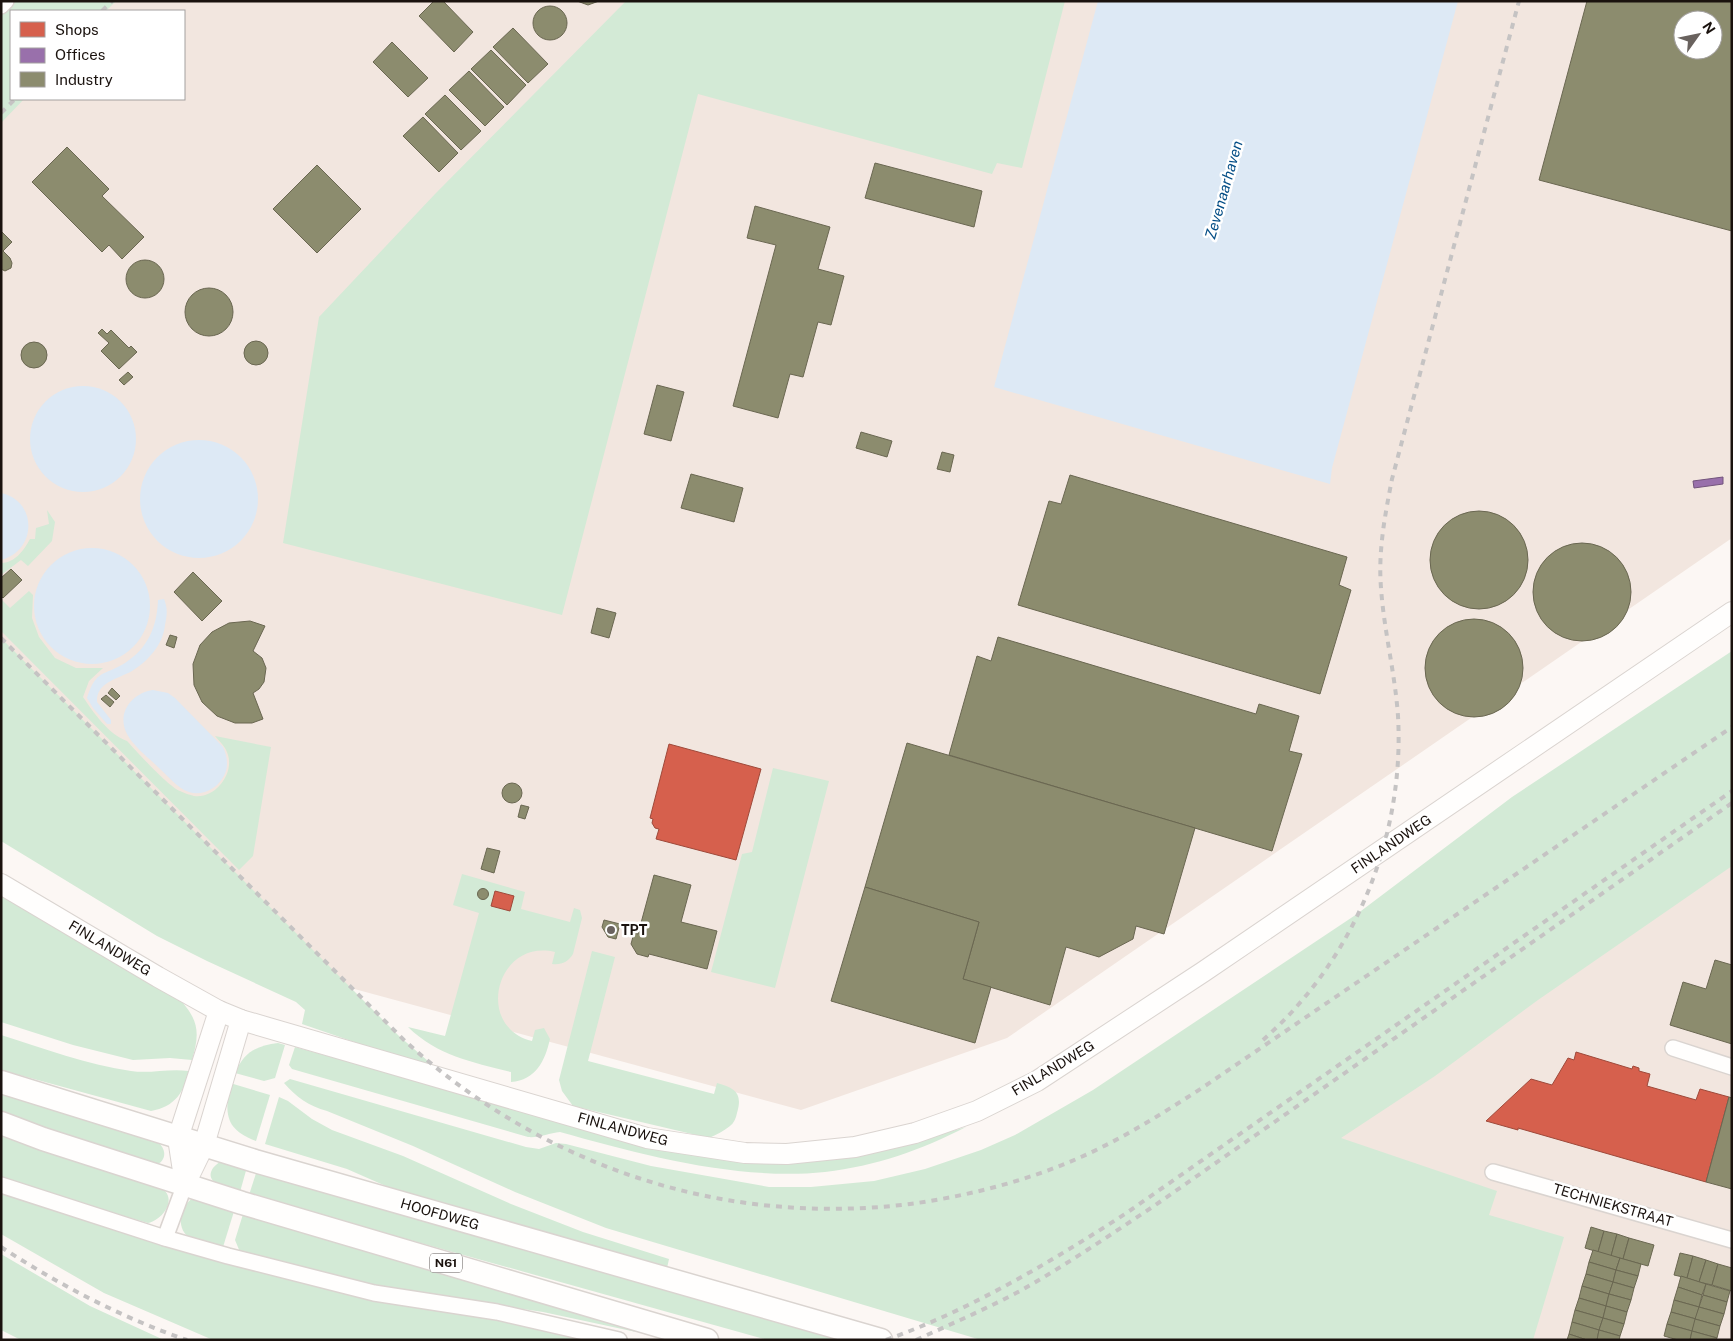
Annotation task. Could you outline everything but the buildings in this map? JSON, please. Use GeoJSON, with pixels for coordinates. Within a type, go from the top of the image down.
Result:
{"type":"FeatureCollection","features":[{"type":"Feature","properties":{"kind":"main road","name":"HOOFDWEG"},"geometry":{"type":"LineString","coordinates":[[1,1082],[178,1138],[881,1340]]}},
{"type":"Feature","properties":{"kind":"main road","name":"N61"},"geometry":{"type":"LineString","coordinates":[[1,1123],[43,1139],[184,1184],[707,1340]]}},
{"type":"Feature","properties":{"kind":"street"},"geometry":{"type":"LineString","coordinates":[[1,6],[6,1]]}},
{"type":"Feature","properties":{"kind":"street","name":"FINLANDWEG"},"geometry":{"type":"LineString","coordinates":[[1,884],[158,977],[219,1011],[241,1020],[647,1138],[745,1153],[787,1154],[855,1147],[915,1134],[977,1111],[1037,1082],[1203,972],[1732,612]]}},
{"type":"Feature","properties":{"kind":"street"},"geometry":{"type":"LineString","coordinates":[[184,1184],[178,1138],[219,1011]]}},
{"type":"Feature","properties":{"kind":"street"},"geometry":{"type":"LineString","coordinates":[[165,1238],[184,1184],[204,1145],[241,1020]]}},
{"type":"Feature","properties":{"kind":"street"},"geometry":{"type":"LineString","coordinates":[[1673,1048],[1732,1067]]}},
{"type":"Feature","properties":{"kind":"street","name":"TECHNIEKSTRAAT"},"geometry":{"type":"LineString","coordinates":[[1493,1172],[1732,1240]]}},
{"type":"Feature","properties":{"kind":"street"},"geometry":{"type":"LineString","coordinates":[[1,1185],[165,1238],[374,1293],[497,1312],[618,1340]]}},
{"type":"Feature","properties":{"kind":"shaded area"},"geometry":{"type":"Polygon","coordinates":[[[1,1],[1732,1],[1732,538],[1007,1038],[801,1110],[288,971],[1,798],[1,1]]]}},
{"type":"Feature","properties":{"kind":"shaded area"},"geometry":{"type":"Polygon","coordinates":[[[1732,861],[1732,1340],[1051,1340],[1732,861]]]}},
{"type":"Feature","properties":{"kind":"green space"},"geometry":{"type":"Polygon","coordinates":[[[15,1],[116,1],[107,10],[10,10],[10,100],[23,100],[1,123],[1,15],[15,1]]]}},
{"type":"Feature","properties":{"kind":"green space"},"geometry":{"type":"Polygon","coordinates":[[[626,1],[1065,1],[1022,168],[997,163],[992,174],[698,94],[562,615],[283,543],[319,317],[435,194],[626,1]]]}},
{"type":"Feature","properties":{"kind":"green space"},"geometry":{"type":"Polygon","coordinates":[[[47,510],[55,522],[52,541],[28,566],[21,560],[1,575],[1,563],[11,561],[22,551],[30,539],[35,539],[36,528],[49,524],[47,510]]]}},
{"type":"Feature","properties":{"kind":"green space"},"geometry":{"type":"Polygon","coordinates":[[[29,591],[33,595],[32,618],[39,637],[55,658],[76,668],[103,668],[89,681],[83,697],[92,710],[108,728],[127,741],[153,769],[175,788],[192,796],[202,796],[209,794],[221,784],[228,770],[229,762],[226,750],[215,736],[271,747],[253,856],[239,870],[1,631],[1,599],[10,608],[29,591]]]}},
{"type":"Feature","properties":{"kind":"green space"},"geometry":{"type":"Polygon","coordinates":[[[1,638],[399,1036],[436,1068],[302,1024],[305,1010],[296,1002],[157,936],[1,841],[1,638]]]}},
{"type":"Feature","properties":{"kind":"green space"},"geometry":{"type":"Polygon","coordinates":[[[1732,651],[1732,866],[1538,1000],[1435,1076],[1341,1138],[1497,1191],[1489,1215],[1564,1237],[1533,1340],[981,1340],[606,1228],[515,1192],[413,1146],[309,1104],[293,1093],[284,1083],[290,1079],[526,1147],[539,1149],[556,1143],[566,1144],[651,1166],[769,1187],[811,1187],[874,1181],[925,1169],[981,1150],[1015,1135],[1093,1090],[1357,914],[1512,797],[1732,651]]]}},
{"type":"Feature","properties":{"kind":"green space"},"geometry":{"type":"Polygon","coordinates":[[[773,768],[829,781],[775,988],[711,972],[742,854],[752,852],[773,768]]]}},
{"type":"Feature","properties":{"kind":"green space"},"geometry":{"type":"Polygon","coordinates":[[[462,874],[525,892],[521,909],[570,922],[574,908],[580,910],[582,918],[573,954],[569,959],[559,964],[552,964],[555,952],[535,951],[518,958],[507,970],[500,986],[498,1003],[503,1019],[514,1033],[532,1041],[535,1030],[544,1028],[550,1039],[542,1062],[527,1078],[511,1082],[511,1072],[456,1057],[431,1045],[408,1027],[445,1036],[479,913],[453,905],[462,874]]]}},
{"type":"Feature","properties":{"kind":"green space"},"geometry":{"type":"Polygon","coordinates":[[[1,892],[182,1002],[195,1023],[197,1036],[192,1060],[170,1058],[133,1060],[73,1045],[1,1022],[1,892]]]}},
{"type":"Feature","properties":{"kind":"green space"},"geometry":{"type":"Polygon","coordinates":[[[592,951],[615,957],[588,1061],[714,1094],[717,1083],[729,1087],[736,1092],[739,1106],[733,1123],[728,1128],[709,1138],[573,1106],[562,1091],[559,1080],[592,951]]]}},
{"type":"Feature","properties":{"kind":"green space"},"geometry":{"type":"Polygon","coordinates":[[[1,1035],[99,1065],[138,1072],[189,1071],[184,1086],[177,1097],[166,1106],[151,1111],[1,1070],[1,1035]]]}},
{"type":"Feature","properties":{"kind":"green space"},"geometry":{"type":"Polygon","coordinates":[[[278,1043],[285,1045],[275,1078],[264,1081],[235,1073],[242,1060],[252,1051],[263,1046],[278,1043]]]}},
{"type":"Feature","properties":{"kind":"green space"},"geometry":{"type":"Polygon","coordinates":[[[295,1047],[673,1151],[896,1147],[966,1127],[915,1150],[862,1166],[825,1172],[792,1174],[725,1169],[657,1157],[560,1132],[528,1137],[292,1069],[289,1065],[295,1047]]]}},
{"type":"Feature","properties":{"kind":"green space"},"geometry":{"type":"Polygon","coordinates":[[[230,1083],[270,1095],[256,1141],[238,1131],[229,1119],[227,1103],[230,1083]]]}},
{"type":"Feature","properties":{"kind":"green space"},"geometry":{"type":"Polygon","coordinates":[[[1,1092],[159,1143],[164,1150],[163,1160],[153,1166],[1,1113],[1,1092]]]}},
{"type":"Feature","properties":{"kind":"green space"},"geometry":{"type":"Polygon","coordinates":[[[279,1097],[332,1130],[403,1156],[511,1204],[583,1232],[669,1259],[667,1268],[404,1194],[347,1169],[265,1144],[279,1097]]]}},
{"type":"Feature","properties":{"kind":"green space"},"geometry":{"type":"Polygon","coordinates":[[[1,1133],[161,1189],[168,1196],[168,1206],[162,1215],[153,1222],[148,1223],[1,1181],[1,1133]]]}},
{"type":"Feature","properties":{"kind":"green space"},"geometry":{"type":"Polygon","coordinates":[[[222,1161],[247,1167],[240,1192],[221,1186],[211,1177],[216,1165],[222,1161]]]}},
{"type":"Feature","properties":{"kind":"green space"},"geometry":{"type":"Polygon","coordinates":[[[257,1170],[845,1340],[768,1340],[249,1195],[257,1170]]]}},
{"type":"Feature","properties":{"kind":"green space"},"geometry":{"type":"Polygon","coordinates":[[[1,1191],[114,1230],[205,1258],[346,1292],[461,1309],[604,1340],[213,1340],[104,1293],[1,1234],[1,1191]]]}},
{"type":"Feature","properties":{"kind":"green space"},"geometry":{"type":"Polygon","coordinates":[[[193,1198],[235,1208],[223,1247],[192,1239],[183,1230],[181,1225],[182,1213],[188,1202],[193,1198]]]}},
{"type":"Feature","properties":{"kind":"green space"},"geometry":{"type":"Polygon","coordinates":[[[244,1211],[598,1316],[636,1332],[543,1312],[390,1289],[240,1252],[235,1240],[244,1211]]]}},
{"type":"Feature","properties":{"kind":"green space"},"geometry":{"type":"Polygon","coordinates":[[[1,1254],[90,1306],[164,1340],[21,1340],[1,1330],[1,1254]]]}},
{"type":"Feature","properties":{"kind":"water","name":"Zevenaarhaven"},"geometry":{"type":"Polygon","coordinates":[[[1098,1],[1458,1],[1332,468],[1330,484],[994,387],[1098,1]]]}},
{"type":"Feature","properties":{"kind":"water"},"geometry":{"type":"Polygon","coordinates":[[[83,386],[103,390],[120,402],[132,419],[136,439],[132,459],[120,476],[103,488],[83,492],[63,488],[46,476],[34,459],[30,439],[34,419],[46,402],[63,390],[83,386]]]}},
{"type":"Feature","properties":{"kind":"water"},"geometry":{"type":"Polygon","coordinates":[[[199,440],[222,445],[241,457],[253,476],[258,499],[253,522],[241,541],[222,553],[199,558],[176,553],[157,541],[145,522],[140,499],[145,476],[157,457],[176,445],[199,440]]]}},
{"type":"Feature","properties":{"kind":"water"},"geometry":{"type":"Polygon","coordinates":[[[1,493],[13,498],[22,506],[27,515],[28,526],[27,537],[21,547],[13,555],[1,560],[1,493]]]}},
{"type":"Feature","properties":{"kind":"water"},"geometry":{"type":"Polygon","coordinates":[[[92,548],[114,552],[133,565],[146,584],[150,606],[146,628],[133,647],[114,660],[92,664],[70,660],[51,647],[38,628],[34,606],[38,584],[51,565],[70,552],[92,548]]]}},
{"type":"Feature","properties":{"kind":"water"},"geometry":{"type":"Polygon","coordinates":[[[164,599],[167,612],[164,632],[154,652],[138,667],[109,682],[100,690],[97,702],[111,720],[111,724],[107,724],[87,698],[90,689],[102,674],[125,663],[140,651],[153,628],[158,600],[164,599]]]}},
{"type":"Feature","properties":{"kind":"water"},"geometry":{"type":"Polygon","coordinates":[[[153,690],[168,693],[175,698],[223,747],[227,759],[226,771],[219,783],[212,789],[203,793],[194,793],[181,788],[138,748],[127,734],[123,719],[128,705],[139,695],[153,690]]]}},
{"type":"Feature","properties":{"kind":"railway"},"geometry":{"type":"LineString","coordinates":[[103,10],[112,1]]}},
{"type":"Feature","properties":{"kind":"railway"},"geometry":{"type":"LineString","coordinates":[[1263,1040],[1298,1005],[1344,942],[1362,907],[1387,833],[1395,794],[1398,716],[1395,684],[1384,620],[1380,574],[1385,520],[1392,479],[1519,1]]}},
{"type":"Feature","properties":{"kind":"railway"},"geometry":{"type":"LineString","coordinates":[[1,113],[14,100]]}},
{"type":"Feature","properties":{"kind":"railway"},"geometry":{"type":"LineString","coordinates":[[1,638],[405,1041],[459,1085],[516,1123],[577,1154],[640,1178],[705,1196],[772,1206],[840,1209],[932,1201],[1018,1180],[1061,1166],[1097,1150],[1143,1125],[1202,1088],[1732,727]]}},
{"type":"Feature","properties":{"kind":"railway"},"geometry":{"type":"LineString","coordinates":[[886,1340],[949,1314],[1009,1284],[1125,1214],[1732,791]]}},
{"type":"Feature","properties":{"kind":"railway"},"geometry":{"type":"LineString","coordinates":[[916,1340],[1020,1291],[1104,1239],[1732,803]]}},
{"type":"Feature","properties":{"kind":"railway"},"geometry":{"type":"LineString","coordinates":[[1,1247],[91,1299],[115,1311],[187,1340]]}},
{"type":"Feature","properties":{"kind":"place","name":"TPT"},"geometry":{"type":"Point","coordinates":[611,930]}}]}
